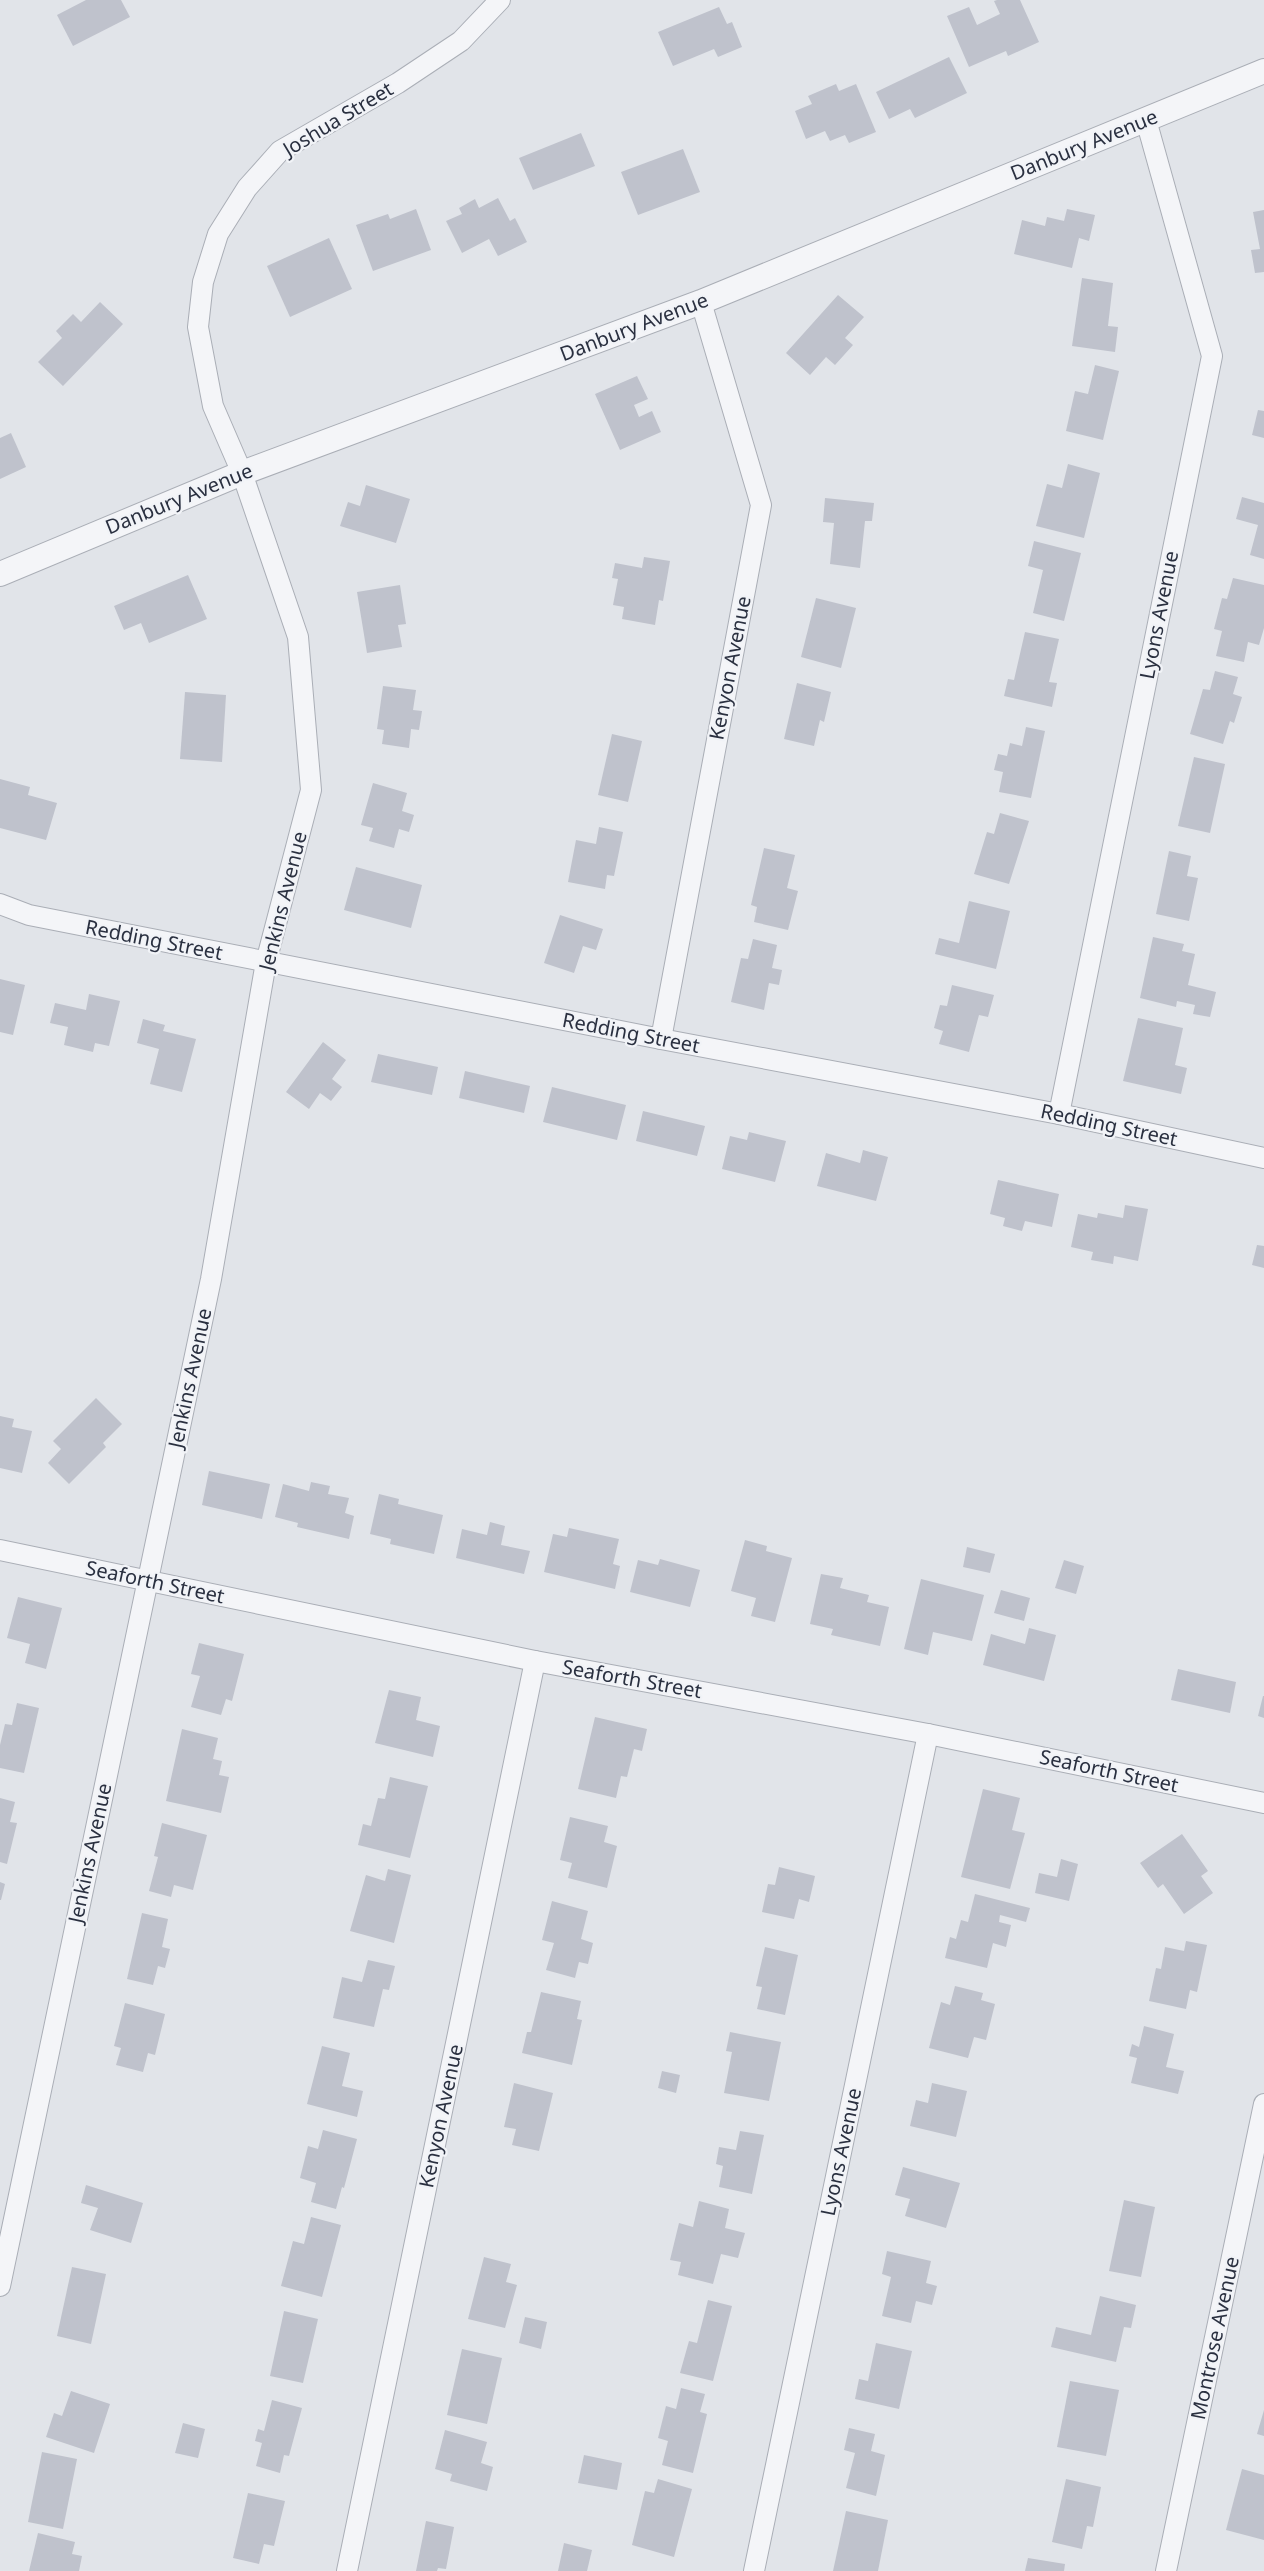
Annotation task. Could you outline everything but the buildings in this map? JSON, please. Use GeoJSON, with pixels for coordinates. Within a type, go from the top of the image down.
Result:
{"type":"FeatureCollection","features":[{"type":"Feature","properties":{"kind":"street","name":"Joshua Street"},"geometry":{"type":"LineString","coordinates":[[242,473],[213,406],[198,327],[203,282],[218,234],[247,188],[280,151],[398,83],[461,40],[500,0]]}},
{"type":"Feature","properties":{"kind":"street","name":"Danbury Avenue"},"geometry":{"type":"LineString","coordinates":[[0,574],[242,473],[701,302],[1264,71]]}},
{"type":"Feature","properties":{"kind":"street","name":"Lyons Avenue"},"geometry":{"type":"LineString","coordinates":[[1059,1114],[1212,356],[1146,120]]}},
{"type":"Feature","properties":{"kind":"street","name":"Kenyon Avenue"},"geometry":{"type":"LineString","coordinates":[[661,1039],[761,505],[701,302]]}},
{"type":"Feature","properties":{"kind":"street","name":"Jenkins Avenue"},"geometry":{"type":"LineString","coordinates":[[0,2286],[211,1279],[266,962],[311,790],[298,637],[242,473]]}},
{"type":"Feature","properties":{"kind":"street","name":"Redding Street"},"geometry":{"type":"LineString","coordinates":[[0,904],[29,915],[661,1039],[1059,1114],[1264,1158]]}},
{"type":"Feature","properties":{"kind":"street","name":"Seaforth Street"},"geometry":{"type":"LineString","coordinates":[[0,1550],[535,1661],[928,1734],[1264,1803]]}},
{"type":"Feature","properties":{"kind":"street","name":"Kenyon Avenue"},"geometry":{"type":"LineString","coordinates":[[346,2571],[535,1661]]}},
{"type":"Feature","properties":{"kind":"street","name":"Lyons Avenue"},"geometry":{"type":"LineString","coordinates":[[754,2571],[928,1734]]}},
{"type":"Feature","properties":{"kind":"street","name":"Montrose Avenue"},"geometry":{"type":"LineString","coordinates":[[1166,2571],[1264,2104]]}}]}
